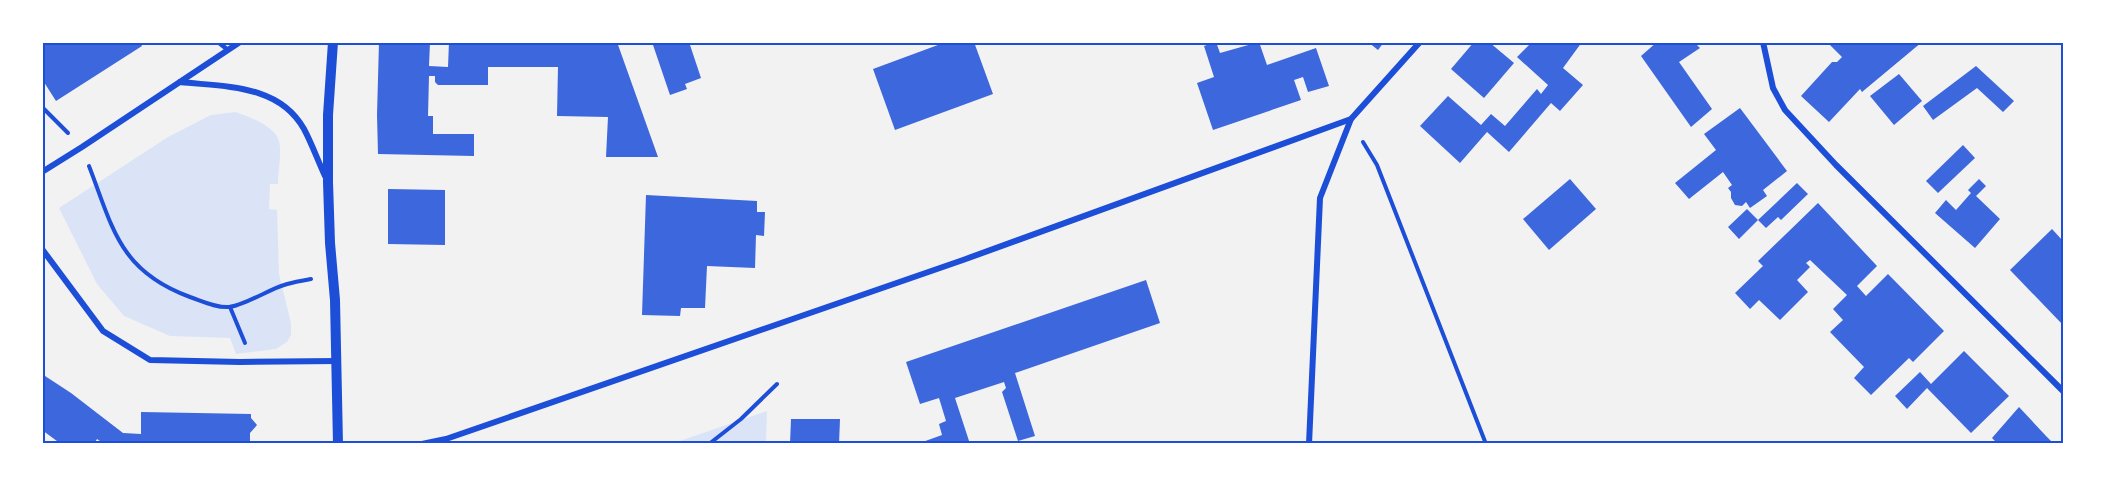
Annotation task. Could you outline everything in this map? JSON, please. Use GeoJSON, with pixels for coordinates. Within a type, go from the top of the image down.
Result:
{"type":"FeatureCollection","features":[{"type":"Feature","properties":{"kind":"street"},"geometry":{"type":"LineString","coordinates":[[42,172],[240,42]]}},
{"type":"Feature","properties":{"kind":"street"},"geometry":{"type":"LineString","coordinates":[[333,42],[328,107],[328,182],[337,361],[338,444]]}},
{"type":"Feature","properties":{"kind":"street"},"geometry":{"type":"LineString","coordinates":[[1309,444],[1320,198],[1351,119],[1420,42]]}},
{"type":"Feature","properties":{"kind":"street"},"geometry":{"type":"LineString","coordinates":[[1763,42],[1773,88],[1785,110],[1836,165],[2063,391]]}},
{"type":"Feature","properties":{"kind":"street"},"geometry":{"type":"LineString","coordinates":[[180,82],[254,91],[280,101],[304,128],[328,182]]}},
{"type":"Feature","properties":{"kind":"street"},"geometry":{"type":"LineString","coordinates":[[422,444],[446,439],[963,260],[1351,119]]}},
{"type":"Feature","properties":{"kind":"street"},"geometry":{"type":"LineString","coordinates":[[42,249],[103,331],[150,360],[337,361]]}},
{"type":"Feature","properties":{"kind":"lane"},"geometry":{"type":"LineString","coordinates":[[218,42],[228,50]]}},
{"type":"Feature","properties":{"kind":"path"},"geometry":{"type":"LineString","coordinates":[[42,107],[82,147],[118,242],[148,275],[167,288],[211,304],[230,307],[285,284],[332,274]]}},
{"type":"Feature","properties":{"kind":"path"},"geometry":{"type":"LineString","coordinates":[[1351,119],[1377,165],[1486,444]]}},
{"type":"Feature","properties":{"kind":"path"},"geometry":{"type":"LineString","coordinates":[[230,307],[253,362]]}},
{"type":"Feature","properties":{"kind":"path"},"geometry":{"type":"LineString","coordinates":[[709,444],[741,419],[777,384]]}},
{"type":"Feature","properties":{"kind":"shaded area"},"geometry":{"type":"Polygon","coordinates":[[[236,112],[267,127],[277,136],[280,145],[278,184],[270,184],[269,209],[277,210],[279,274],[291,323],[291,335],[287,342],[276,349],[236,354],[230,338],[170,336],[124,316],[97,284],[59,208],[168,137],[211,115],[236,112]]]}},
{"type":"Feature","properties":{"kind":"shaded area"},"geometry":{"type":"Polygon","coordinates":[[[767,411],[766,444],[671,444],[767,411]]]}},
{"type":"Feature","properties":{"kind":"building"},"geometry":{"type":"Polygon","coordinates":[[[43,42],[140,42],[142,46],[56,101],[42,79],[42,47],[45,45],[43,42]]]}},
{"type":"Feature","properties":{"kind":"building"},"geometry":{"type":"Polygon","coordinates":[[[379,42],[430,42],[429,66],[448,67],[449,42],[617,42],[658,157],[606,157],[608,117],[557,116],[558,67],[488,67],[488,85],[438,85],[435,82],[435,76],[429,76],[428,116],[433,116],[433,134],[474,134],[474,156],[378,154],[379,42]]]}},
{"type":"Feature","properties":{"kind":"building"},"geometry":{"type":"Polygon","coordinates":[[[652,42],[689,42],[701,78],[685,84],[687,89],[670,95],[652,42]]]}},
{"type":"Feature","properties":{"kind":"building"},"geometry":{"type":"Polygon","coordinates":[[[946,42],[974,42],[993,94],[895,130],[873,69],[946,42]]]}},
{"type":"Feature","properties":{"kind":"building"},"geometry":{"type":"Polygon","coordinates":[[[1216,42],[1220,53],[1259,42],[1267,65],[1316,48],[1329,86],[1308,92],[1303,77],[1294,80],[1301,100],[1213,130],[1197,83],[1214,77],[1204,46],[1216,42]]]}},
{"type":"Feature","properties":{"kind":"building"},"geometry":{"type":"Polygon","coordinates":[[[1368,42],[1384,42],[1378,50],[1368,42]]]}},
{"type":"Feature","properties":{"kind":"building"},"geometry":{"type":"Polygon","coordinates":[[[1474,42],[1489,42],[1514,63],[1484,98],[1451,69],[1474,42]]]}},
{"type":"Feature","properties":{"kind":"building"},"geometry":{"type":"Polygon","coordinates":[[[1532,42],[1582,42],[1563,68],[1583,85],[1560,111],[1551,103],[1509,152],[1487,132],[1460,163],[1420,126],[1448,96],[1481,125],[1491,114],[1505,126],[1537,89],[1541,94],[1548,85],[1517,57],[1532,42]]]}},
{"type":"Feature","properties":{"kind":"building"},"geometry":{"type":"Polygon","coordinates":[[[1657,42],[1694,42],[1700,48],[1679,62],[1712,109],[1691,127],[1641,56],[1657,42]]]}},
{"type":"Feature","properties":{"kind":"building"},"geometry":{"type":"Polygon","coordinates":[[[1827,42],[1922,42],[1862,92],[1860,89],[1829,122],[1801,96],[1832,62],[1837,62],[1842,57],[1827,42]]]}},
{"type":"Feature","properties":{"kind":"building"},"geometry":{"type":"Polygon","coordinates":[[[1976,66],[2014,101],[2003,112],[1977,88],[1933,120],[1923,106],[1976,66]]]}},
{"type":"Feature","properties":{"kind":"building"},"geometry":{"type":"Polygon","coordinates":[[[1899,74],[1922,101],[1894,125],[1870,96],[1899,74]]]}},
{"type":"Feature","properties":{"kind":"building"},"geometry":{"type":"Polygon","coordinates":[[[1740,108],[1787,171],[1763,190],[1767,196],[1750,208],[1746,202],[1742,206],[1735,205],[1728,188],[1732,185],[1723,172],[1689,199],[1675,183],[1716,150],[1704,134],[1740,108]]]}},
{"type":"Feature","properties":{"kind":"building"},"geometry":{"type":"Polygon","coordinates":[[[1963,145],[1975,158],[1938,193],[1926,181],[1963,145]]]}},
{"type":"Feature","properties":{"kind":"building"},"geometry":{"type":"Polygon","coordinates":[[[1570,179],[1596,209],[1549,250],[1523,219],[1570,179]]]}},
{"type":"Feature","properties":{"kind":"building"},"geometry":{"type":"Polygon","coordinates":[[[1979,179],[1986,186],[1976,196],[2000,219],[1975,248],[1935,213],[1946,200],[1956,210],[1971,193],[1968,190],[1979,179]]]}},
{"type":"Feature","properties":{"kind":"building"},"geometry":{"type":"Polygon","coordinates":[[[1797,183],[1808,194],[1781,220],[1778,217],[1766,228],[1758,220],[1797,183]]]}},
{"type":"Feature","properties":{"kind":"building"},"geometry":{"type":"Polygon","coordinates":[[[388,189],[445,190],[445,245],[388,244],[388,189]]]}},
{"type":"Feature","properties":{"kind":"building"},"geometry":{"type":"Polygon","coordinates":[[[646,195],[757,201],[757,212],[765,212],[764,236],[756,235],[755,268],[707,266],[705,308],[681,308],[680,316],[642,315],[646,195]]]}},
{"type":"Feature","properties":{"kind":"building"},"geometry":{"type":"Polygon","coordinates":[[[1818,203],[1877,266],[1857,286],[1866,296],[1888,274],[1944,331],[1913,362],[1909,358],[1871,395],[1854,378],[1864,367],[1830,332],[1843,320],[1833,309],[1847,295],[1810,260],[1806,263],[1810,267],[1797,280],[1808,292],[1780,320],[1759,300],[1750,309],[1735,293],[1763,266],[1758,261],[1818,203]]]}},
{"type":"Feature","properties":{"kind":"building"},"geometry":{"type":"Polygon","coordinates":[[[1747,209],[1758,220],[1739,239],[1728,227],[1747,209]]]}},
{"type":"Feature","properties":{"kind":"building"},"geometry":{"type":"Polygon","coordinates":[[[2052,229],[2063,241],[2063,325],[2010,270],[2052,229]]]}},
{"type":"Feature","properties":{"kind":"building"},"geometry":{"type":"Polygon","coordinates":[[[1146,280],[1160,323],[1015,373],[1035,436],[1018,441],[1002,392],[1006,388],[1004,382],[955,398],[970,444],[917,444],[942,435],[939,424],[946,421],[939,398],[920,404],[906,362],[1146,280]]]}},
{"type":"Feature","properties":{"kind":"building"},"geometry":{"type":"Polygon","coordinates":[[[1964,351],[2009,396],[1971,433],[1927,388],[1907,409],[1895,396],[1920,372],[1931,384],[1964,351]]]}},
{"type":"Feature","properties":{"kind":"building"},"geometry":{"type":"Polygon","coordinates":[[[42,374],[123,433],[141,434],[141,412],[251,414],[251,418],[257,425],[250,433],[250,444],[104,444],[97,439],[94,444],[61,444],[42,430],[44,424],[42,423],[42,374]]]}},
{"type":"Feature","properties":{"kind":"building"},"geometry":{"type":"Polygon","coordinates":[[[2019,407],[2054,444],[1998,444],[1992,438],[2019,407]]]}},
{"type":"Feature","properties":{"kind":"building"},"geometry":{"type":"Polygon","coordinates":[[[791,419],[840,419],[839,444],[790,444],[791,419]]]}}]}
